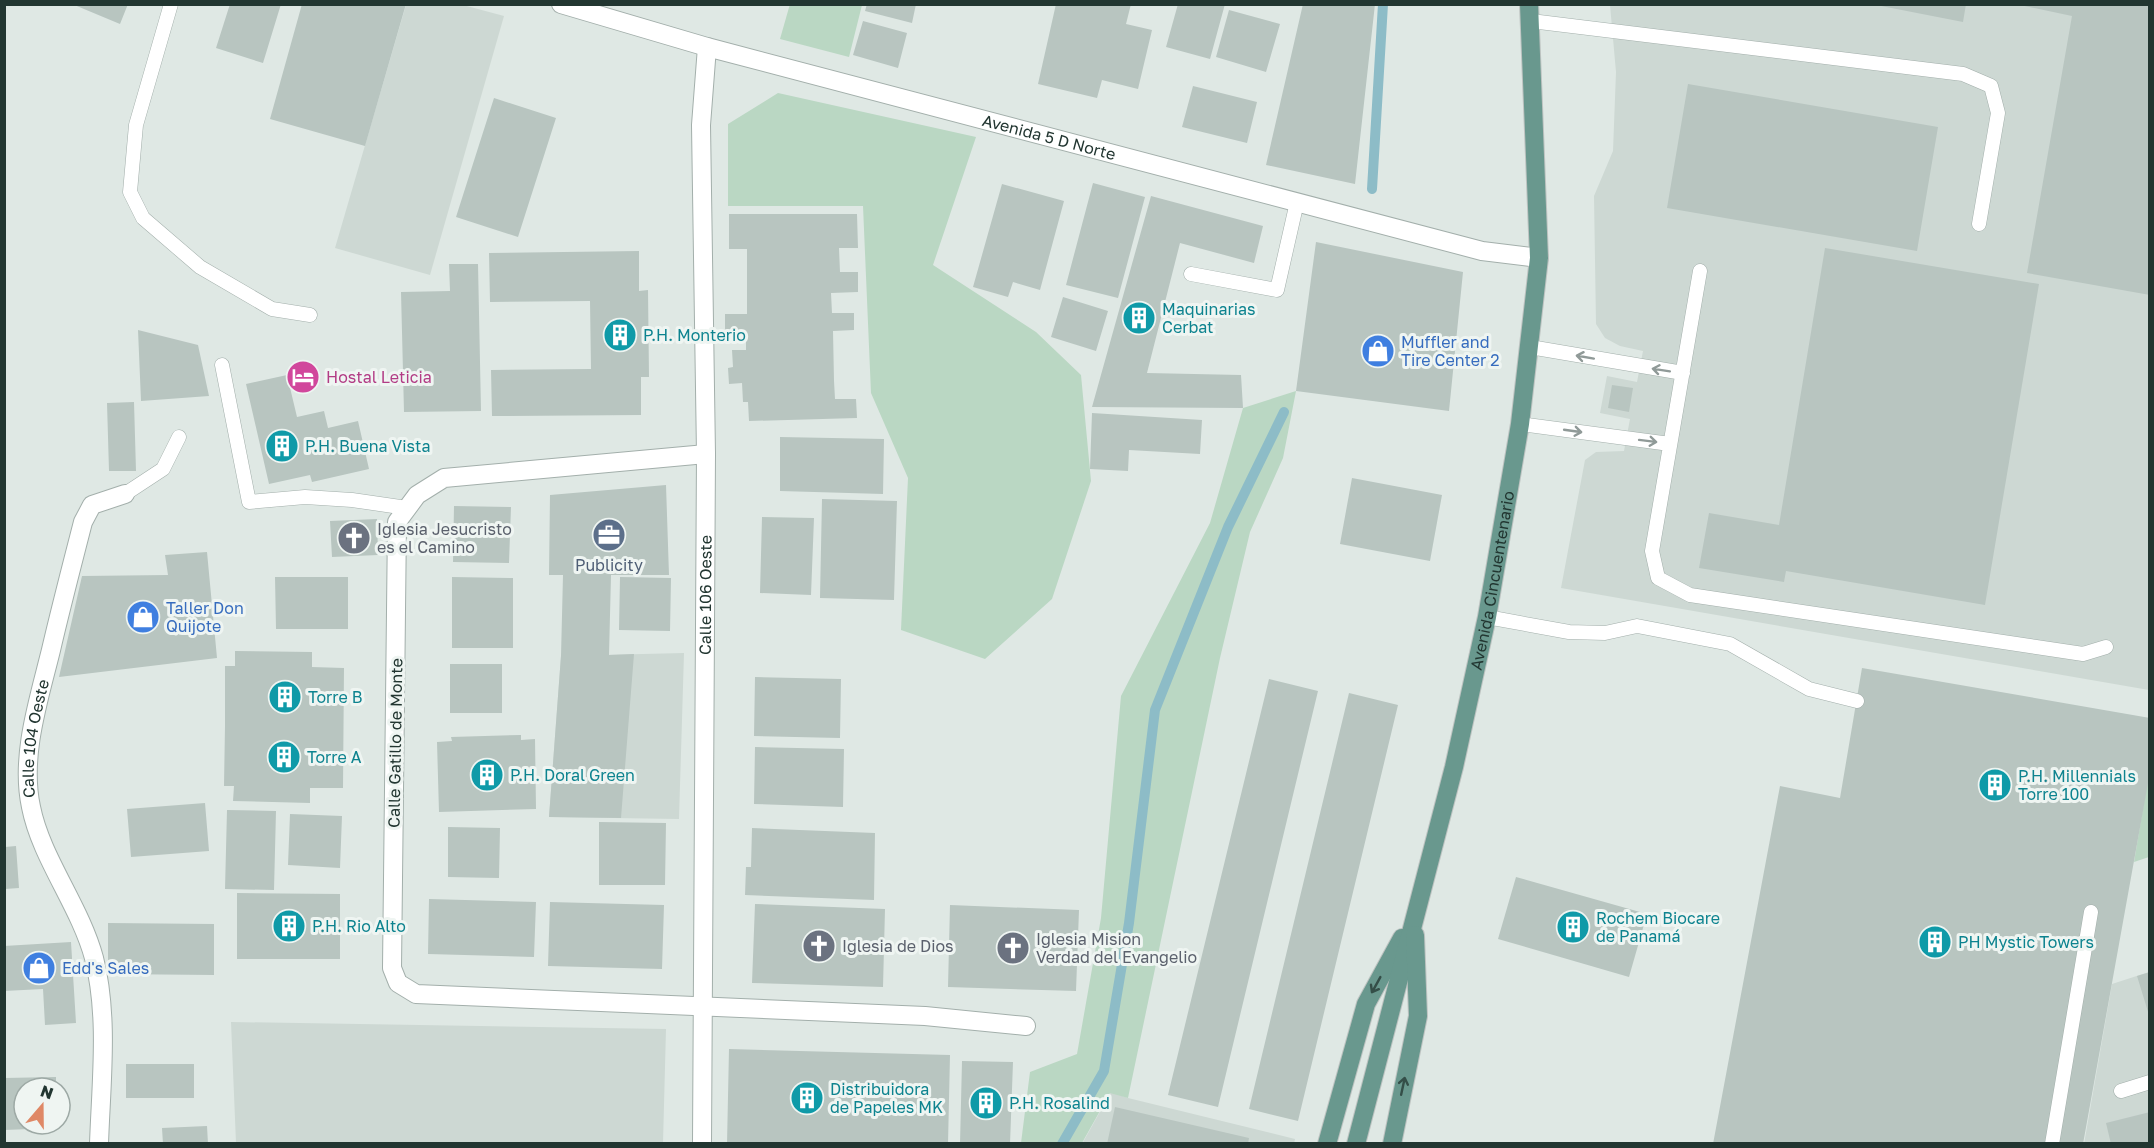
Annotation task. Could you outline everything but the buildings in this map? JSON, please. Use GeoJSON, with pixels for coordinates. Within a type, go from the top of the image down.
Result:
{"type":"FeatureCollection","features":[{"type":"Feature","properties":{"kind":"main road","name":"Avenida Cincuentenario"},"geometry":{"type":"LineString","coordinates":[[1356,1143],[1454,767],[1487,617],[1520,424],[1539,258],[1530,13]]}},
{"type":"Feature","properties":{"kind":"main road"},"geometry":{"type":"LineString","coordinates":[[1327,1143],[1366,1004],[1414,915]]}},
{"type":"Feature","properties":{"kind":"main road"},"geometry":{"type":"LineString","coordinates":[[1392,1143],[1418,1016],[1414,915]]}},
{"type":"Feature","properties":{"kind":"street","name":"Avenida 5 D Norte"},"geometry":{"type":"LineString","coordinates":[[561,4],[707,47],[1482,251],[1539,258]]}},
{"type":"Feature","properties":{"kind":"street","name":"Calle 106 Oeste"},"geometry":{"type":"LineString","coordinates":[[702,1143],[706,454],[701,125],[707,47]]}},
{"type":"Feature","properties":{"kind":"street","name":"Calle Gatillo de Monte"},"geometry":{"type":"LineString","coordinates":[[706,454],[444,478],[417,495],[397,522],[392,968],[398,983],[416,994],[925,1016],[1026,1026]]}},
{"type":"Feature","properties":{"kind":"street","name":"Calle 104 Oeste"},"geometry":{"type":"LineString","coordinates":[[99,1143],[102,1010],[94,958],[81,921],[51,861],[31,807],[27,763],[39,697],[82,522],[92,505],[125,494]]}},
{"type":"Feature","properties":{"kind":"lane"},"geometry":{"type":"LineString","coordinates":[[171,4],[136,125],[130,192],[143,218],[172,246],[200,267],[272,309],[310,315]]}},
{"type":"Feature","properties":{"kind":"lane"},"geometry":{"type":"LineString","coordinates":[[1530,13],[1963,74],[1991,86],[1998,113],[1979,224]]}},
{"type":"Feature","properties":{"kind":"lane"},"geometry":{"type":"LineString","coordinates":[[1191,274],[1277,290],[1297,202]]}},
{"type":"Feature","properties":{"kind":"lane"},"geometry":{"type":"LineString","coordinates":[[1700,271],[1652,551],[1658,578],[1690,595],[2083,654],[2106,647]]}},
{"type":"Feature","properties":{"kind":"lane"},"geometry":{"type":"LineString","coordinates":[[1530,347],[1683,373]]}},
{"type":"Feature","properties":{"kind":"lane"},"geometry":{"type":"LineString","coordinates":[[222,365],[249,502],[305,498],[352,500],[407,508]]}},
{"type":"Feature","properties":{"kind":"lane"},"geometry":{"type":"LineString","coordinates":[[1520,424],[1670,444]]}},
{"type":"Feature","properties":{"kind":"lane"},"geometry":{"type":"LineString","coordinates":[[125,494],[163,469],[179,437]]}},
{"type":"Feature","properties":{"kind":"lane"},"geometry":{"type":"LineString","coordinates":[[1487,617],[1569,632],[1605,633],[1637,626],[1730,644],[1809,689],[1857,700]]}},
{"type":"Feature","properties":{"kind":"lane"},"geometry":{"type":"LineString","coordinates":[[2052,1143],[2091,912]]}},
{"type":"Feature","properties":{"kind":"lane"},"geometry":{"type":"LineString","coordinates":[[2121,1091],[2150,1082]]}},
{"type":"Feature","properties":{"kind":"shaded area"},"geometry":{"type":"Polygon","coordinates":[[[406,5],[463,5],[504,16],[430,275],[335,248],[406,5]]]}},
{"type":"Feature","properties":{"kind":"shaded area"},"geometry":{"type":"Polygon","coordinates":[[[1610,5],[2149,5],[2149,690],[1561,588],[1585,460],[1596,452],[1624,451],[1630,419],[1600,413],[1607,376],[1637,382],[1643,351],[1620,346],[1605,338],[1596,324],[1594,196],[1613,151],[1616,72],[1610,5]]]}},
{"type":"Feature","properties":{"kind":"shaded area"},"geometry":{"type":"Polygon","coordinates":[[[684,653],[679,819],[549,817],[561,656],[684,653]]]}},
{"type":"Feature","properties":{"kind":"shaded area"},"geometry":{"type":"Polygon","coordinates":[[[2149,972],[2149,1143],[2084,1144],[2112,984],[2149,972]]]}},
{"type":"Feature","properties":{"kind":"shaded area"},"geometry":{"type":"Polygon","coordinates":[[[231,1022],[666,1029],[663,1143],[236,1143],[231,1022]]]}},
{"type":"Feature","properties":{"kind":"shaded area"},"geometry":{"type":"Polygon","coordinates":[[[1111,1092],[1295,1139],[1294,1144],[1082,1144],[1111,1092]]]}},
{"type":"Feature","properties":{"kind":"green space"},"geometry":{"type":"Polygon","coordinates":[[[790,4],[862,5],[849,57],[780,39],[790,4]]]}},
{"type":"Feature","properties":{"kind":"green space"},"geometry":{"type":"Polygon","coordinates":[[[778,93],[976,137],[933,265],[1036,332],[1081,375],[1091,481],[1052,599],[985,659],[901,630],[908,478],[871,393],[863,206],[728,206],[728,124],[778,93]]]}},
{"type":"Feature","properties":{"kind":"green space"},"geometry":{"type":"Polygon","coordinates":[[[1296,391],[1283,458],[1250,532],[1220,658],[1128,1098],[1110,1093],[1082,1143],[1021,1143],[1030,1072],[1077,1054],[1101,918],[1121,696],[1210,523],[1243,408],[1296,391]]]}},
{"type":"Feature","properties":{"kind":"green space"},"geometry":{"type":"Polygon","coordinates":[[[2149,772],[2149,857],[2134,862],[2149,772]]]}},
{"type":"Feature","properties":{"kind":"waterway"},"geometry":{"type":"LineString","coordinates":[[1372,189],[1383,4]]}},
{"type":"Feature","properties":{"kind":"waterway"},"geometry":{"type":"LineString","coordinates":[[1062,1144],[1104,1071],[1129,923],[1155,710],[1228,527],[1284,412]]}},
{"type":"Feature","properties":{"kind":"place","name":"Maquinarias Cerbat"},"geometry":{"type":"Point","coordinates":[1139,318]}},
{"type":"Feature","properties":{"kind":"place","name":"P.H. Monterio"},"geometry":{"type":"Point","coordinates":[620,335]}},
{"type":"Feature","properties":{"kind":"place","name":"Muffler and Tire Center 2"},"geometry":{"type":"Point","coordinates":[1378,351]}},
{"type":"Feature","properties":{"kind":"place","name":"Hostal Leticia"},"geometry":{"type":"Point","coordinates":[303,377]}},
{"type":"Feature","properties":{"kind":"place","name":"P.H. Buena Vista"},"geometry":{"type":"Point","coordinates":[282,446]}},
{"type":"Feature","properties":{"kind":"place","name":"Publicity"},"geometry":{"type":"Point","coordinates":[609,535]}},
{"type":"Feature","properties":{"kind":"place","name":"Iglesia Jesucristo es el Camino"},"geometry":{"type":"Point","coordinates":[354,538]}},
{"type":"Feature","properties":{"kind":"place","name":"Taller Don Quijote"},"geometry":{"type":"Point","coordinates":[143,617]}},
{"type":"Feature","properties":{"kind":"place","name":"Torre B"},"geometry":{"type":"Point","coordinates":[285,697]}},
{"type":"Feature","properties":{"kind":"place","name":"Torre A"},"geometry":{"type":"Point","coordinates":[284,757]}},
{"type":"Feature","properties":{"kind":"place","name":"P.H. Doral Green"},"geometry":{"type":"Point","coordinates":[487,775]}},
{"type":"Feature","properties":{"kind":"place","name":"P.H. Millennials Torre 100"},"geometry":{"type":"Point","coordinates":[1995,785]}},
{"type":"Feature","properties":{"kind":"place","name":"P.H. Rio Alto"},"geometry":{"type":"Point","coordinates":[289,926]}},
{"type":"Feature","properties":{"kind":"place","name":"Rochem Biocare de Panamá"},"geometry":{"type":"Point","coordinates":[1573,927]}},
{"type":"Feature","properties":{"kind":"place","name":"PH Mystic Towers"},"geometry":{"type":"Point","coordinates":[1935,942]}},
{"type":"Feature","properties":{"kind":"place","name":"Iglesia de Dios"},"geometry":{"type":"Point","coordinates":[819,946]}},
{"type":"Feature","properties":{"kind":"place","name":"Iglesia Mision Verdad del Evangelio"},"geometry":{"type":"Point","coordinates":[1013,948]}},
{"type":"Feature","properties":{"kind":"place","name":"Edd's Sales"},"geometry":{"type":"Point","coordinates":[39,968]}},
{"type":"Feature","properties":{"kind":"place","name":"Distribuidora de Papeles MK"},"geometry":{"type":"Point","coordinates":[807,1098]}},
{"type":"Feature","properties":{"kind":"place","name":"P.H. Rosalind"},"geometry":{"type":"Point","coordinates":[986,1103]}}]}
